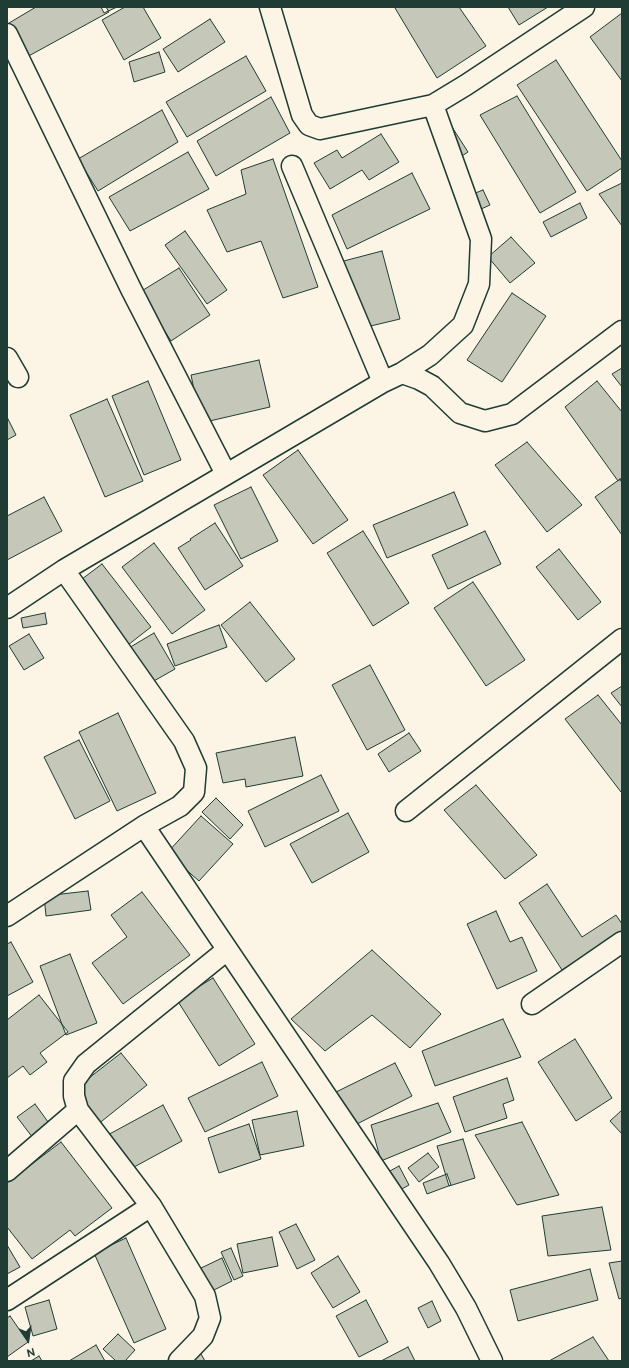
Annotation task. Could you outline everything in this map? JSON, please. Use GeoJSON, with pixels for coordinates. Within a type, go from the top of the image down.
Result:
{"type":"FeatureCollection","features":[{"type":"Feature","properties":{"kind":"street"},"geometry":{"type":"LineString","coordinates":[[270,7],[302,115],[309,125],[320,129],[433,105],[584,7]]}},
{"type":"Feature","properties":{"kind":"street"},"geometry":{"type":"LineString","coordinates":[[7,34],[131,288],[226,474]]}},
{"type":"Feature","properties":{"kind":"street"},"geometry":{"type":"LineString","coordinates":[[7,608],[64,570],[383,382],[402,373],[430,355],[463,325],[479,284],[481,239],[433,105]]}},
{"type":"Feature","properties":{"kind":"street"},"geometry":{"type":"LineString","coordinates":[[292,166],[383,382]]}},
{"type":"Feature","properties":{"kind":"street"},"geometry":{"type":"LineString","coordinates":[[402,373],[432,386],[460,413],[485,421],[512,414],[622,331]]}},
{"type":"Feature","properties":{"kind":"street"},"geometry":{"type":"LineString","coordinates":[[7,358],[18,377]]}},
{"type":"Feature","properties":{"kind":"street"},"geometry":{"type":"LineString","coordinates":[[7,916],[144,826],[180,806],[194,792],[196,768],[184,740],[64,570]]}},
{"type":"Feature","properties":{"kind":"street"},"geometry":{"type":"LineString","coordinates":[[406,811],[622,639]]}},
{"type":"Feature","properties":{"kind":"street"},"geometry":{"type":"LineString","coordinates":[[144,826],[439,1263],[466,1308],[492,1361]]}},
{"type":"Feature","properties":{"kind":"street"},"geometry":{"type":"LineString","coordinates":[[532,1004],[622,942]]}},
{"type":"Feature","properties":{"kind":"street"},"geometry":{"type":"LineString","coordinates":[[179,1361],[203,1336],[210,1318],[205,1296],[151,1206],[78,1110],[74,1096],[74,1081],[86,1064],[227,950]]}},
{"type":"Feature","properties":{"kind":"street"},"geometry":{"type":"LineString","coordinates":[[7,1171],[78,1110]]}},
{"type":"Feature","properties":{"kind":"street"},"geometry":{"type":"LineString","coordinates":[[7,1300],[151,1206]]}},
{"type":"Feature","properties":{"kind":"building"},"geometry":{"type":"Polygon","coordinates":[[[36,7],[106,7],[109,12],[25,58],[9,23],[36,7]]]}},
{"type":"Feature","properties":{"kind":"building"},"geometry":{"type":"Polygon","coordinates":[[[101,7],[117,7],[104,13],[101,7]]]}},
{"type":"Feature","properties":{"kind":"building"},"geometry":{"type":"Polygon","coordinates":[[[125,7],[143,7],[161,38],[124,60],[102,20],[125,7]]]}},
{"type":"Feature","properties":{"kind":"building"},"geometry":{"type":"Polygon","coordinates":[[[459,7],[486,46],[437,78],[395,8],[459,7]]]}},
{"type":"Feature","properties":{"kind":"building"},"geometry":{"type":"Polygon","coordinates":[[[508,7],[548,7],[519,25],[508,7]]]}},
{"type":"Feature","properties":{"kind":"building"},"geometry":{"type":"Polygon","coordinates":[[[622,13],[622,81],[590,37],[622,13]]]}},
{"type":"Feature","properties":{"kind":"building"},"geometry":{"type":"Polygon","coordinates":[[[210,19],[225,42],[178,72],[163,49],[210,19]]]}},
{"type":"Feature","properties":{"kind":"building"},"geometry":{"type":"Polygon","coordinates":[[[159,52],[165,72],[134,82],[129,62],[159,52]]]}},
{"type":"Feature","properties":{"kind":"building"},"geometry":{"type":"Polygon","coordinates":[[[246,56],[266,91],[187,137],[166,102],[246,56]]]}},
{"type":"Feature","properties":{"kind":"building"},"geometry":{"type":"Polygon","coordinates":[[[556,60],[622,161],[622,168],[587,191],[517,85],[556,60]]]}},
{"type":"Feature","properties":{"kind":"building"},"geometry":{"type":"Polygon","coordinates":[[[517,96],[576,192],[540,213],[480,115],[517,96]]]}},
{"type":"Feature","properties":{"kind":"building"},"geometry":{"type":"Polygon","coordinates":[[[271,97],[290,133],[216,176],[197,141],[271,97]]]}},
{"type":"Feature","properties":{"kind":"building"},"geometry":{"type":"Polygon","coordinates":[[[162,110],[178,142],[98,191],[78,159],[162,110]]]}},
{"type":"Feature","properties":{"kind":"building"},"geometry":{"type":"Polygon","coordinates":[[[452,127],[468,152],[454,161],[438,136],[452,127]]]}},
{"type":"Feature","properties":{"kind":"building"},"geometry":{"type":"Polygon","coordinates":[[[381,134],[399,162],[369,180],[362,170],[330,189],[314,163],[337,150],[342,158],[381,134]]]}},
{"type":"Feature","properties":{"kind":"building"},"geometry":{"type":"Polygon","coordinates":[[[188,152],[209,189],[130,231],[109,197],[188,152]]]}},
{"type":"Feature","properties":{"kind":"building"},"geometry":{"type":"Polygon","coordinates":[[[273,159],[318,287],[283,298],[261,241],[227,252],[207,210],[246,194],[241,170],[273,159]]]}},
{"type":"Feature","properties":{"kind":"building"},"geometry":{"type":"Polygon","coordinates":[[[412,173],[430,209],[347,249],[332,215],[412,173]]]}},
{"type":"Feature","properties":{"kind":"building"},"geometry":{"type":"Polygon","coordinates":[[[622,183],[622,226],[599,194],[622,183]]]}},
{"type":"Feature","properties":{"kind":"building"},"geometry":{"type":"Polygon","coordinates":[[[483,190],[490,205],[470,214],[463,198],[483,190]]]}},
{"type":"Feature","properties":{"kind":"building"},"geometry":{"type":"Polygon","coordinates":[[[580,203],[587,218],[551,237],[543,222],[580,203]]]}},
{"type":"Feature","properties":{"kind":"building"},"geometry":{"type":"Polygon","coordinates":[[[185,231],[227,290],[207,304],[165,245],[185,231]]]}},
{"type":"Feature","properties":{"kind":"building"},"geometry":{"type":"Polygon","coordinates":[[[511,237],[535,263],[510,283],[488,257],[511,237]]]}},
{"type":"Feature","properties":{"kind":"building"},"geometry":{"type":"Polygon","coordinates":[[[382,251],[400,319],[358,329],[340,262],[382,251]]]}},
{"type":"Feature","properties":{"kind":"building"},"geometry":{"type":"Polygon","coordinates":[[[179,268],[210,315],[171,341],[140,292],[179,268]]]}},
{"type":"Feature","properties":{"kind":"building"},"geometry":{"type":"Polygon","coordinates":[[[512,293],[546,316],[502,382],[467,360],[512,293]]]}},
{"type":"Feature","properties":{"kind":"building"},"geometry":{"type":"Polygon","coordinates":[[[259,360],[270,407],[201,423],[191,375],[259,360]]]}},
{"type":"Feature","properties":{"kind":"building"},"geometry":{"type":"Polygon","coordinates":[[[622,368],[622,387],[612,374],[622,368]]]}},
{"type":"Feature","properties":{"kind":"building"},"geometry":{"type":"Polygon","coordinates":[[[148,381],[181,460],[144,475],[112,396],[148,381]]]}},
{"type":"Feature","properties":{"kind":"building"},"geometry":{"type":"Polygon","coordinates":[[[597,381],[622,412],[622,478],[618,481],[565,407],[597,381]]]}},
{"type":"Feature","properties":{"kind":"building"},"geometry":{"type":"Polygon","coordinates":[[[107,399],[143,481],[105,497],[70,415],[107,399]]]}},
{"type":"Feature","properties":{"kind":"building"},"geometry":{"type":"Polygon","coordinates":[[[7,417],[16,435],[7,440],[7,417]]]}},
{"type":"Feature","properties":{"kind":"building"},"geometry":{"type":"Polygon","coordinates":[[[527,442],[582,505],[547,532],[495,465],[527,442]]]}},
{"type":"Feature","properties":{"kind":"building"},"geometry":{"type":"Polygon","coordinates":[[[298,450],[348,520],[313,544],[263,475],[298,450]]]}},
{"type":"Feature","properties":{"kind":"building"},"geometry":{"type":"Polygon","coordinates":[[[620,479],[622,483],[622,535],[595,497],[620,479]]]}},
{"type":"Feature","properties":{"kind":"building"},"geometry":{"type":"Polygon","coordinates":[[[251,487],[278,541],[241,559],[214,505],[251,487]]]}},
{"type":"Feature","properties":{"kind":"building"},"geometry":{"type":"Polygon","coordinates":[[[454,492],[468,525],[387,558],[373,525],[454,492]]]}},
{"type":"Feature","properties":{"kind":"building"},"geometry":{"type":"Polygon","coordinates":[[[44,497],[62,531],[7,560],[7,516],[44,497]]]}},
{"type":"Feature","properties":{"kind":"building"},"geometry":{"type":"Polygon","coordinates":[[[215,523],[243,566],[205,590],[178,548],[215,523]]]}},
{"type":"Feature","properties":{"kind":"building"},"geometry":{"type":"Polygon","coordinates":[[[363,531],[409,603],[373,626],[327,553],[363,531]]]}},
{"type":"Feature","properties":{"kind":"building"},"geometry":{"type":"Polygon","coordinates":[[[485,531],[501,564],[448,589],[432,555],[485,531]]]}},
{"type":"Feature","properties":{"kind":"building"},"geometry":{"type":"Polygon","coordinates":[[[154,543],[205,610],[172,634],[122,567],[154,543]]]}},
{"type":"Feature","properties":{"kind":"building"},"geometry":{"type":"Polygon","coordinates":[[[559,549],[601,602],[578,620],[536,567],[559,549]]]}},
{"type":"Feature","properties":{"kind":"building"},"geometry":{"type":"Polygon","coordinates":[[[102,564],[151,627],[119,652],[70,588],[102,564]]]}},
{"type":"Feature","properties":{"kind":"building"},"geometry":{"type":"Polygon","coordinates":[[[473,582],[525,660],[486,686],[434,608],[473,582]]]}},
{"type":"Feature","properties":{"kind":"building"},"geometry":{"type":"Polygon","coordinates":[[[250,602],[295,659],[266,682],[221,625],[250,602]]]}},
{"type":"Feature","properties":{"kind":"building"},"geometry":{"type":"Polygon","coordinates":[[[45,613],[47,624],[23,628],[21,618],[45,613]]]}},
{"type":"Feature","properties":{"kind":"building"},"geometry":{"type":"Polygon","coordinates":[[[219,625],[227,647],[175,666],[167,644],[219,625]]]}},
{"type":"Feature","properties":{"kind":"building"},"geometry":{"type":"Polygon","coordinates":[[[154,633],[175,669],[138,690],[117,655],[154,633]]]}},
{"type":"Feature","properties":{"kind":"building"},"geometry":{"type":"Polygon","coordinates":[[[29,634],[44,658],[24,670],[9,646],[29,634]]]}},
{"type":"Feature","properties":{"kind":"building"},"geometry":{"type":"Polygon","coordinates":[[[370,665],[405,730],[367,750],[332,685],[370,665]]]}},
{"type":"Feature","properties":{"kind":"building"},"geometry":{"type":"Polygon","coordinates":[[[622,686],[622,707],[611,693],[622,686]]]}},
{"type":"Feature","properties":{"kind":"building"},"geometry":{"type":"Polygon","coordinates":[[[598,695],[622,725],[621,792],[565,719],[598,695]]]}},
{"type":"Feature","properties":{"kind":"building"},"geometry":{"type":"Polygon","coordinates":[[[118,713],[156,793],[117,811],[79,732],[118,713]]]}},
{"type":"Feature","properties":{"kind":"building"},"geometry":{"type":"Polygon","coordinates":[[[409,733],[421,751],[389,772],[378,754],[409,733]]]}},
{"type":"Feature","properties":{"kind":"building"},"geometry":{"type":"Polygon","coordinates":[[[295,737],[303,776],[246,787],[245,779],[223,783],[216,753],[295,737]]]}},
{"type":"Feature","properties":{"kind":"building"},"geometry":{"type":"Polygon","coordinates":[[[79,740],[110,801],[75,819],[44,757],[79,740]]]}},
{"type":"Feature","properties":{"kind":"building"},"geometry":{"type":"Polygon","coordinates":[[[321,775],[339,811],[265,847],[248,811],[321,775]]]}},
{"type":"Feature","properties":{"kind":"building"},"geometry":{"type":"Polygon","coordinates":[[[476,785],[537,855],[505,879],[444,810],[476,785]]]}},
{"type":"Feature","properties":{"kind":"building"},"geometry":{"type":"Polygon","coordinates":[[[216,798],[243,825],[230,839],[202,812],[216,798]]]}},
{"type":"Feature","properties":{"kind":"building"},"geometry":{"type":"Polygon","coordinates":[[[348,813],[369,852],[312,883],[290,844],[348,813]]]}},
{"type":"Feature","properties":{"kind":"building"},"geometry":{"type":"Polygon","coordinates":[[[201,816],[233,844],[199,881],[167,853],[201,816]]]}},
{"type":"Feature","properties":{"kind":"building"},"geometry":{"type":"Polygon","coordinates":[[[547,884],[582,937],[616,915],[622,924],[622,932],[562,970],[519,903],[547,884]]]}},
{"type":"Feature","properties":{"kind":"building"},"geometry":{"type":"Polygon","coordinates":[[[88,891],[91,910],[46,916],[44,896],[88,891]]]}},
{"type":"Feature","properties":{"kind":"building"},"geometry":{"type":"Polygon","coordinates":[[[142,892],[190,955],[123,1004],[92,963],[127,937],[111,915],[142,892]]]}},
{"type":"Feature","properties":{"kind":"building"},"geometry":{"type":"Polygon","coordinates":[[[496,911],[510,942],[522,937],[537,971],[497,989],[467,924],[496,911]]]}},
{"type":"Feature","properties":{"kind":"building"},"geometry":{"type":"Polygon","coordinates":[[[11,942],[33,982],[7,996],[7,944],[11,942]]]}},
{"type":"Feature","properties":{"kind":"building"},"geometry":{"type":"Polygon","coordinates":[[[372,950],[441,1014],[410,1048],[372,1015],[325,1051],[291,1019],[372,950]]]}},
{"type":"Feature","properties":{"kind":"building"},"geometry":{"type":"Polygon","coordinates":[[[70,954],[97,1023],[66,1035],[40,966],[70,954]]]}},
{"type":"Feature","properties":{"kind":"building"},"geometry":{"type":"Polygon","coordinates":[[[213,978],[255,1044],[219,1066],[177,1000],[213,978]]]}},
{"type":"Feature","properties":{"kind":"building"},"geometry":{"type":"Polygon","coordinates":[[[39,995],[68,1032],[40,1053],[47,1062],[30,1075],[23,1066],[7,1078],[7,1020],[39,995]]]}},
{"type":"Feature","properties":{"kind":"building"},"geometry":{"type":"Polygon","coordinates":[[[503,1019],[521,1057],[435,1086],[422,1051],[503,1019]]]}},
{"type":"Feature","properties":{"kind":"building"},"geometry":{"type":"Polygon","coordinates":[[[575,1039],[612,1098],[576,1121],[538,1062],[575,1039]]]}},
{"type":"Feature","properties":{"kind":"building"},"geometry":{"type":"Polygon","coordinates":[[[121,1053],[147,1085],[92,1129],[66,1096],[121,1053]]]}},
{"type":"Feature","properties":{"kind":"building"},"geometry":{"type":"Polygon","coordinates":[[[262,1062],[278,1096],[205,1132],[188,1098],[262,1062]]]}},
{"type":"Feature","properties":{"kind":"building"},"geometry":{"type":"Polygon","coordinates":[[[395,1063],[412,1096],[353,1126],[336,1092],[395,1063]]]}},
{"type":"Feature","properties":{"kind":"building"},"geometry":{"type":"Polygon","coordinates":[[[507,1078],[514,1100],[503,1104],[507,1118],[465,1132],[453,1097],[507,1078]]]}},
{"type":"Feature","properties":{"kind":"building"},"geometry":{"type":"Polygon","coordinates":[[[438,1103],[451,1132],[381,1161],[371,1125],[438,1103]]]}},
{"type":"Feature","properties":{"kind":"building"},"geometry":{"type":"Polygon","coordinates":[[[35,1104],[51,1126],[33,1138],[17,1117],[35,1104]]]}},
{"type":"Feature","properties":{"kind":"building"},"geometry":{"type":"Polygon","coordinates":[[[163,1105],[182,1141],[123,1173],[104,1137],[163,1105]]]}},
{"type":"Feature","properties":{"kind":"building"},"geometry":{"type":"Polygon","coordinates":[[[622,1110],[622,1134],[610,1121],[622,1110]]]}},
{"type":"Feature","properties":{"kind":"building"},"geometry":{"type":"Polygon","coordinates":[[[297,1111],[304,1146],[260,1155],[252,1120],[297,1111]]]}},
{"type":"Feature","properties":{"kind":"building"},"geometry":{"type":"Polygon","coordinates":[[[522,1122],[559,1195],[517,1205],[475,1135],[522,1122]]]}},
{"type":"Feature","properties":{"kind":"building"},"geometry":{"type":"Polygon","coordinates":[[[249,1124],[261,1159],[219,1173],[208,1138],[249,1124]]]}},
{"type":"Feature","properties":{"kind":"building"},"geometry":{"type":"Polygon","coordinates":[[[463,1139],[475,1178],[449,1186],[437,1146],[463,1139]]]}},
{"type":"Feature","properties":{"kind":"building"},"geometry":{"type":"Polygon","coordinates":[[[61,1142],[112,1208],[75,1236],[70,1230],[32,1259],[7,1227],[7,1183],[61,1142]]]}},
{"type":"Feature","properties":{"kind":"building"},"geometry":{"type":"Polygon","coordinates":[[[428,1153],[439,1167],[419,1182],[408,1168],[428,1153]]]}},
{"type":"Feature","properties":{"kind":"building"},"geometry":{"type":"Polygon","coordinates":[[[399,1166],[409,1185],[389,1196],[379,1177],[399,1166]]]}},
{"type":"Feature","properties":{"kind":"building"},"geometry":{"type":"Polygon","coordinates":[[[447,1174],[451,1185],[427,1194],[423,1183],[447,1174]]]}},
{"type":"Feature","properties":{"kind":"building"},"geometry":{"type":"Polygon","coordinates":[[[602,1207],[611,1250],[548,1256],[542,1216],[602,1207]]]}},
{"type":"Feature","properties":{"kind":"building"},"geometry":{"type":"Polygon","coordinates":[[[296,1224],[315,1260],[297,1269],[279,1232],[296,1224]]]}},
{"type":"Feature","properties":{"kind":"building"},"geometry":{"type":"Polygon","coordinates":[[[272,1237],[278,1266],[243,1273],[237,1244],[272,1237]]]}},
{"type":"Feature","properties":{"kind":"building"},"geometry":{"type":"Polygon","coordinates":[[[126,1238],[166,1329],[134,1343],[94,1253],[126,1238]]]}},
{"type":"Feature","properties":{"kind":"building"},"geometry":{"type":"Polygon","coordinates":[[[7,1245],[20,1267],[7,1274],[7,1245]]]}},
{"type":"Feature","properties":{"kind":"building"},"geometry":{"type":"Polygon","coordinates":[[[231,1248],[243,1276],[234,1280],[221,1252],[231,1248]]]}},
{"type":"Feature","properties":{"kind":"building"},"geometry":{"type":"Polygon","coordinates":[[[338,1256],[360,1292],[333,1308],[311,1273],[338,1256]]]}},
{"type":"Feature","properties":{"kind":"building"},"geometry":{"type":"Polygon","coordinates":[[[222,1258],[232,1281],[210,1292],[199,1269],[222,1258]]]}},
{"type":"Feature","properties":{"kind":"building"},"geometry":{"type":"Polygon","coordinates":[[[622,1261],[622,1298],[619,1299],[609,1263],[622,1261]]]}},
{"type":"Feature","properties":{"kind":"building"},"geometry":{"type":"Polygon","coordinates":[[[590,1269],[598,1300],[518,1321],[510,1290],[590,1269]]]}},
{"type":"Feature","properties":{"kind":"building"},"geometry":{"type":"Polygon","coordinates":[[[49,1300],[57,1329],[33,1336],[25,1307],[49,1300]]]}},
{"type":"Feature","properties":{"kind":"building"},"geometry":{"type":"Polygon","coordinates":[[[366,1300],[388,1342],[359,1357],[336,1316],[366,1300]]]}},
{"type":"Feature","properties":{"kind":"building"},"geometry":{"type":"Polygon","coordinates":[[[432,1301],[441,1321],[428,1328],[418,1308],[432,1301]]]}},
{"type":"Feature","properties":{"kind":"building"},"geometry":{"type":"Polygon","coordinates":[[[10,1316],[28,1342],[7,1357],[7,1318],[10,1316]]]}},
{"type":"Feature","properties":{"kind":"building"},"geometry":{"type":"Polygon","coordinates":[[[118,1334],[135,1350],[125,1361],[116,1361],[103,1349],[118,1334]]]}},
{"type":"Feature","properties":{"kind":"building"},"geometry":{"type":"Polygon","coordinates":[[[593,1337],[609,1361],[549,1361],[593,1337]]]}},
{"type":"Feature","properties":{"kind":"building"},"geometry":{"type":"Polygon","coordinates":[[[96,1345],[105,1361],[69,1361],[96,1345]]]}},
{"type":"Feature","properties":{"kind":"building"},"geometry":{"type":"Polygon","coordinates":[[[408,1347],[415,1361],[381,1361],[408,1347]]]}},
{"type":"Feature","properties":{"kind":"building"},"geometry":{"type":"Polygon","coordinates":[[[201,1354],[205,1361],[191,1361],[201,1354]]]}},
{"type":"Feature","properties":{"kind":"building"},"geometry":{"type":"Polygon","coordinates":[[[39,1356],[42,1361],[31,1361],[39,1356]]]}}]}
